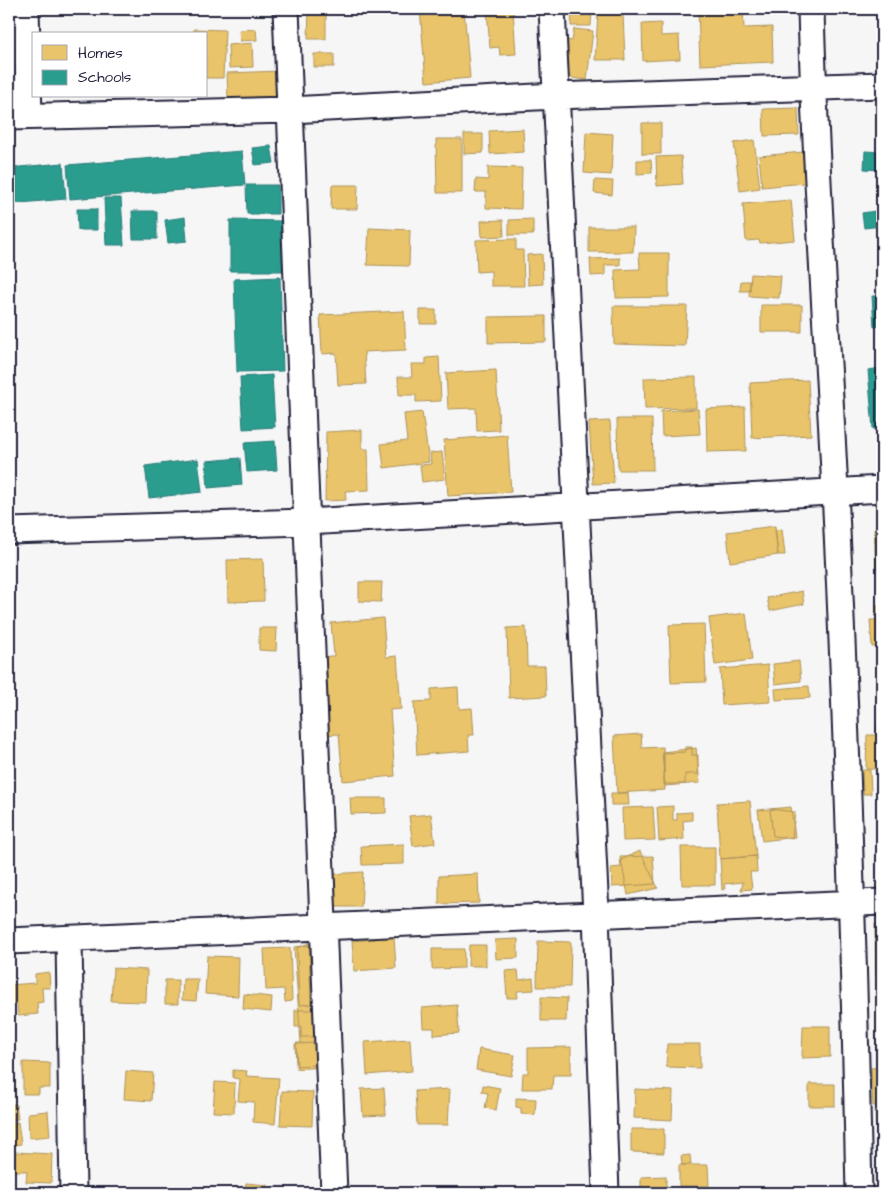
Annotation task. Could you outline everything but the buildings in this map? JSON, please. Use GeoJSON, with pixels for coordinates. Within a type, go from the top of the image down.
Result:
{"type":"FeatureCollection","features":[{"type":"Feature","properties":{"kind":"street"},"geometry":{"type":"LineString","coordinates":[[26,9],[19,117],[290,110],[555,96],[882,85]]}},
{"type":"Feature","properties":{"kind":"street"},"geometry":{"type":"LineString","coordinates":[[286,9],[334,1193]]}},
{"type":"Feature","properties":{"kind":"street"},"geometry":{"type":"LineString","coordinates":[[552,9],[596,914],[606,1193]]}},
{"type":"Feature","properties":{"kind":"street"},"geometry":{"type":"LineString","coordinates":[[811,9],[813,88],[835,492],[852,902],[859,1193]]}},
{"type":"Feature","properties":{"kind":"street"},"geometry":{"type":"LineString","coordinates":[[9,531],[306,522],[577,505],[882,490]]}},
{"type":"Feature","properties":{"kind":"street"},"geometry":{"type":"LineString","coordinates":[[9,941],[882,902]]}},
{"type":"Feature","properties":{"kind":"street"},"geometry":{"type":"LineString","coordinates":[[69,939],[73,1193]]}}]}
